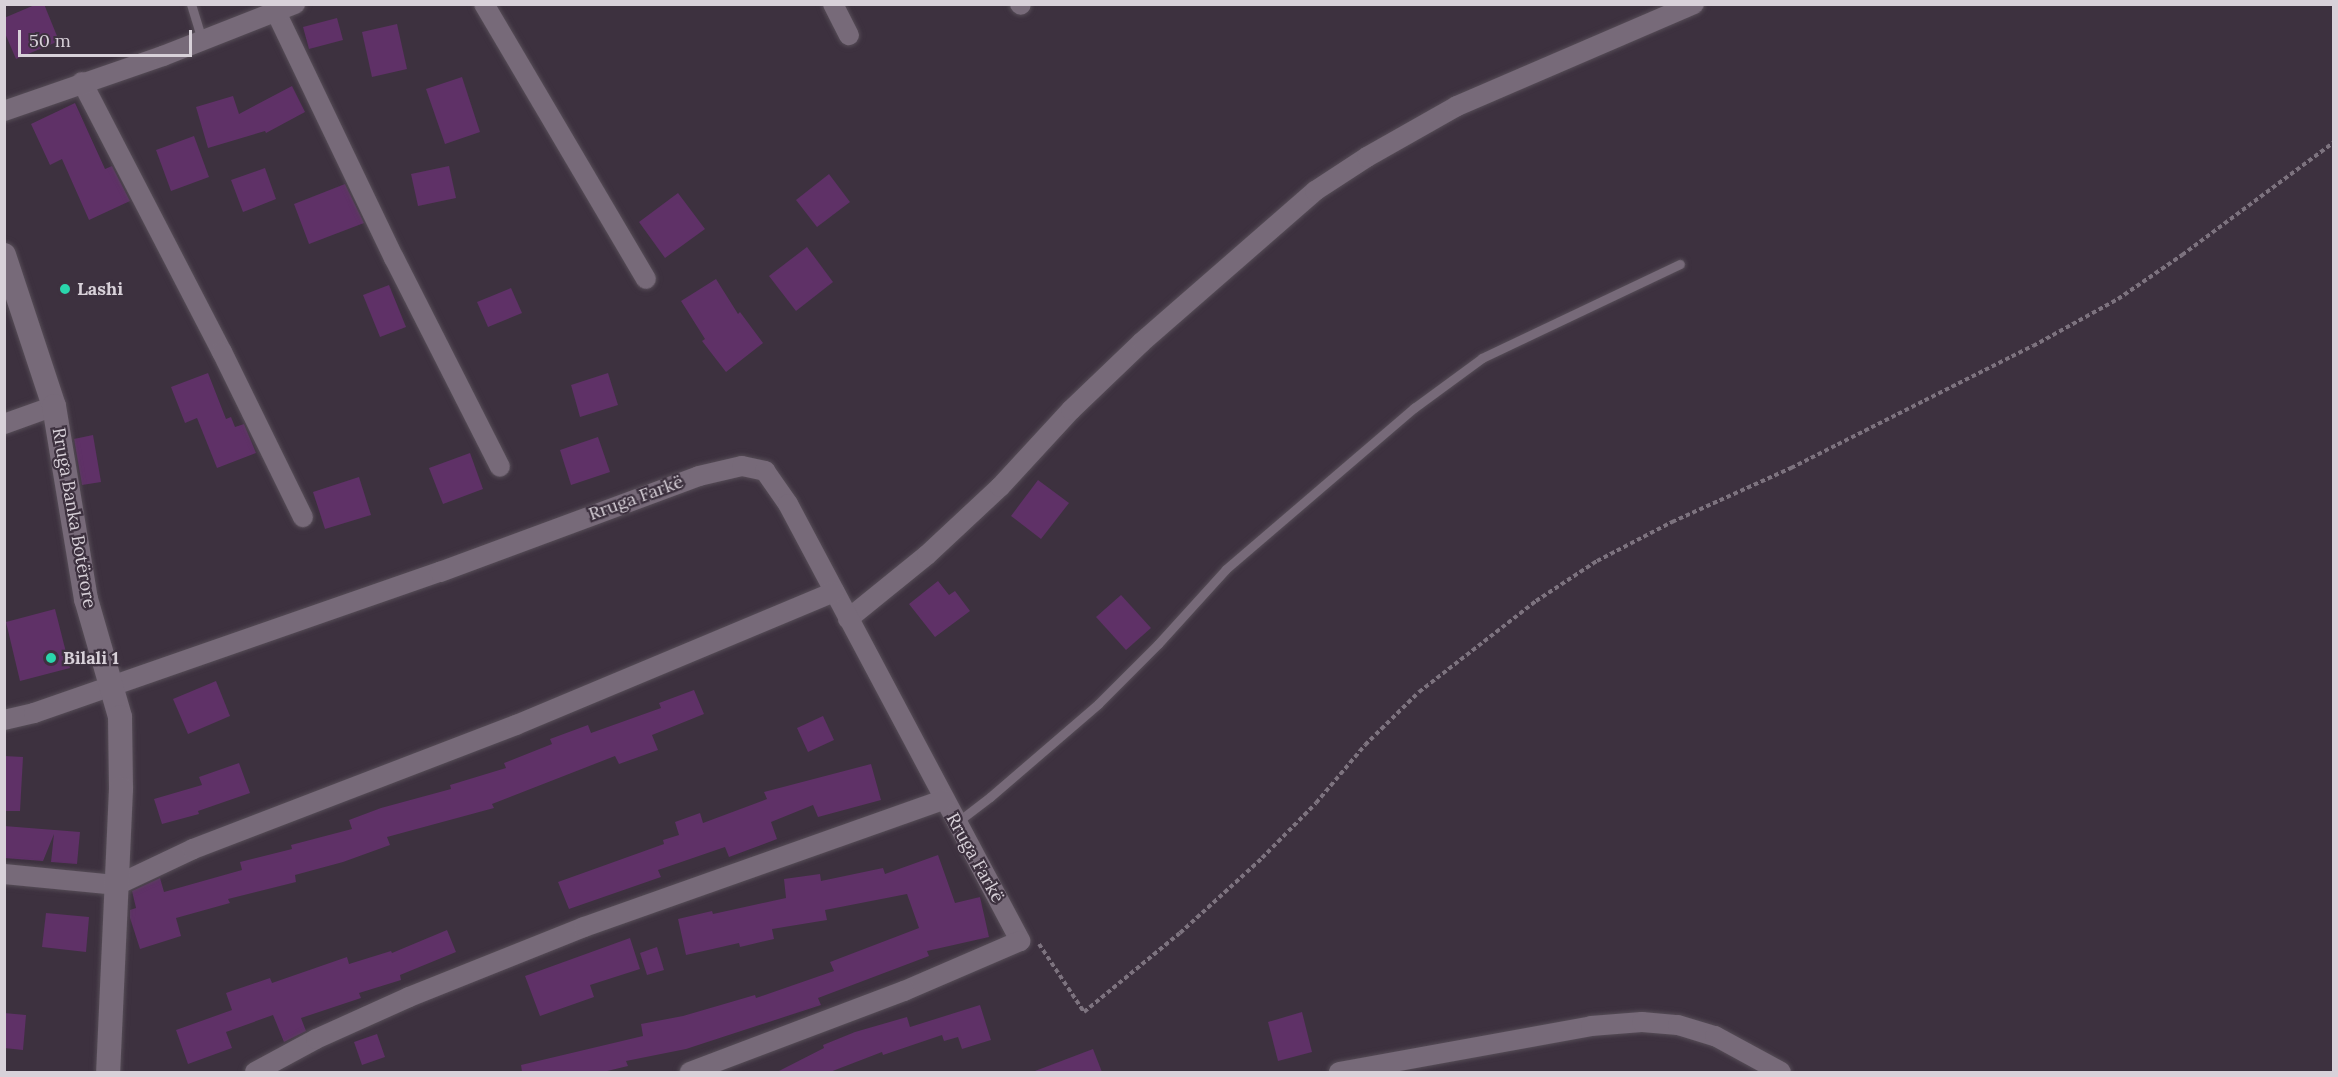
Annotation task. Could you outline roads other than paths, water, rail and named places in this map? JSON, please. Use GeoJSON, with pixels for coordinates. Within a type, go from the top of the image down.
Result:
{"type":"FeatureCollection","features":[{"type":"Feature","properties":{"kind":"street"},"geometry":{"type":"LineString","coordinates":[[484,4],[646,279]]}},
{"type":"Feature","properties":{"kind":"street"},"geometry":{"type":"LineString","coordinates":[[833,4],[849,35]]}},
{"type":"Feature","properties":{"kind":"street"},"geometry":{"type":"LineString","coordinates":[[848,619],[927,555],[1000,487],[1071,410],[1142,342],[1315,190],[1457,106],[1694,4]]}},
{"type":"Feature","properties":{"kind":"street"},"geometry":{"type":"LineString","coordinates":[[4,111],[286,8],[389,247],[500,467]]}},
{"type":"Feature","properties":{"kind":"street"},"geometry":{"type":"LineString","coordinates":[[82,82],[222,352],[303,517]]}},
{"type":"Feature","properties":{"kind":"street","name":"Rruga Banka Botërore"},"geometry":{"type":"LineString","coordinates":[[4,255],[54,406],[86,599],[120,717],[122,752],[108,1072]]}},
{"type":"Feature","properties":{"kind":"street"},"geometry":{"type":"LineString","coordinates":[[4,424],[54,406]]}},
{"type":"Feature","properties":{"kind":"street","name":"Rruga Farkë"},"geometry":{"type":"LineString","coordinates":[[4,720],[34,713],[112,684],[440,572],[636,497],[708,474],[742,466],[765,471],[775,483],[1020,941],[914,987],[690,1072]]}},
{"type":"Feature","properties":{"kind":"street"},"geometry":{"type":"LineString","coordinates":[[4,874],[117,885],[194,849],[516,725],[834,592]]}},
{"type":"Feature","properties":{"kind":"street"},"geometry":{"type":"LineString","coordinates":[[255,1072],[316,1039],[398,1002],[584,927],[944,800]]}},
{"type":"Feature","properties":{"kind":"street"},"geometry":{"type":"LineString","coordinates":[[1339,1072],[1591,1026],[1642,1022],[1678,1025],[1715,1036],[1781,1072]]}},
{"type":"Feature","properties":{"kind":"lane"},"geometry":{"type":"LineString","coordinates":[[191,4],[202,40]]}},
{"type":"Feature","properties":{"kind":"lane"},"geometry":{"type":"LineString","coordinates":[[956,822],[990,797],[1098,704],[1158,644],[1226,569],[1414,408],[1482,358],[1680,264]]}},
{"type":"Feature","properties":{"kind":"place","name":"Lashi"},"geometry":{"type":"Point","coordinates":[65,289]}},
{"type":"Feature","properties":{"kind":"place","name":"Bilali 1"},"geometry":{"type":"Point","coordinates":[51,658]}}]}
